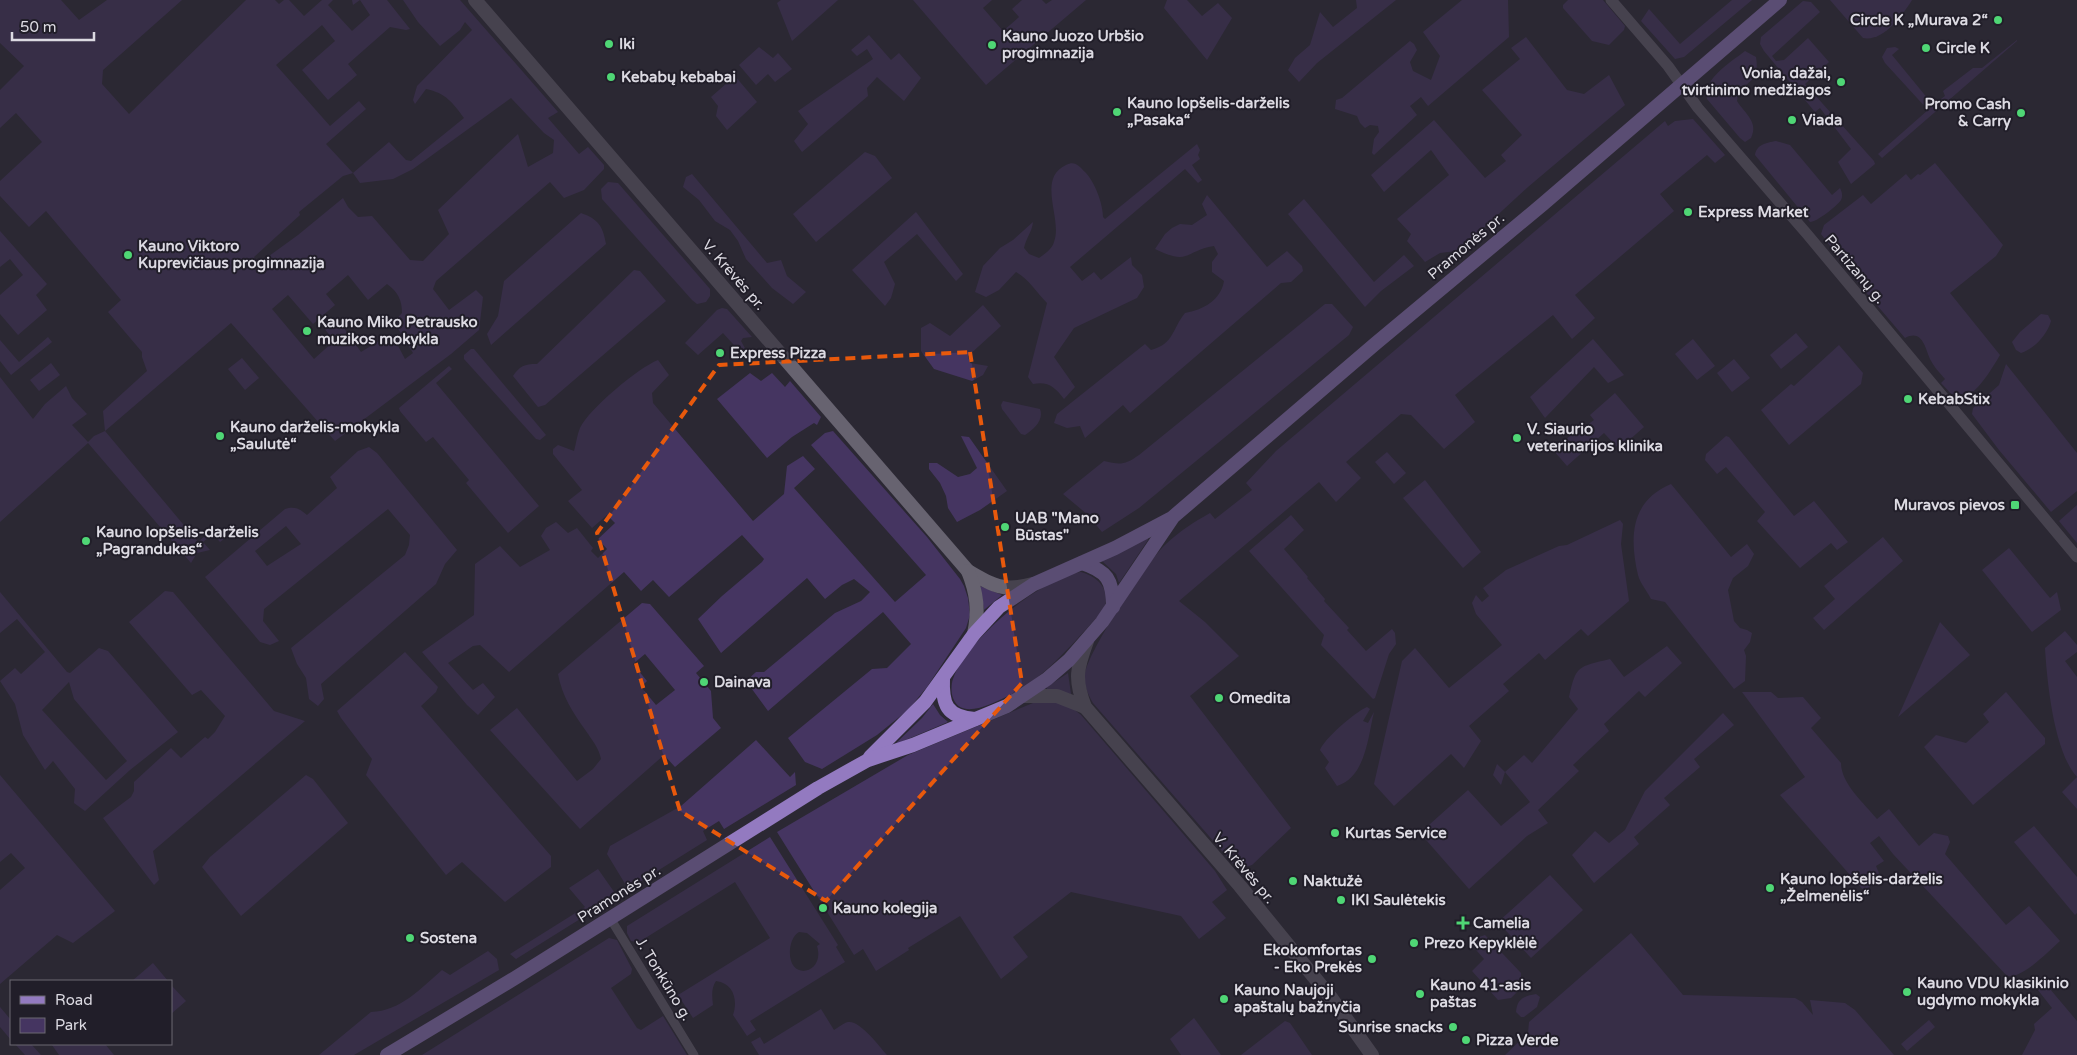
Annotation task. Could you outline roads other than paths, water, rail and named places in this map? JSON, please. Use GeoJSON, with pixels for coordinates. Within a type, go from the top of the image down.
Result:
{"type":"FeatureCollection","features":[{"type":"Feature","properties":{"kind":"main road","name":"V. Krėvės pr."},"geometry":{"type":"LineString","coordinates":[[475,0],[968,571],[999,588],[1012,589],[1034,584]]}},
{"type":"Feature","properties":{"kind":"main road","name":"Pramonės pr."},"geometry":{"type":"LineString","coordinates":[[868,760],[925,702],[974,634],[999,607],[1034,584],[1115,548],[1173,517],[1780,0]]}},
{"type":"Feature","properties":{"kind":"main road","name":"Pramonės pr."},"geometry":{"type":"LineString","coordinates":[[387,1055],[818,788],[868,760],[912,745],[1007,706],[1024,696],[1047,679],[1087,641],[1173,517]]}},
{"type":"Feature","properties":{"kind":"main road"},"geometry":{"type":"LineString","coordinates":[[1082,563],[1096,568],[1106,576],[1112,588],[1112,607]]}},
{"type":"Feature","properties":{"kind":"main road","name":"V. Krėvės pr."},"geometry":{"type":"LineString","coordinates":[[968,571],[974,586],[977,605],[974,634]]}},
{"type":"Feature","properties":{"kind":"main road","name":"V. Krėvės pr."},"geometry":{"type":"LineString","coordinates":[[1087,641],[1080,660],[1077,684],[1085,707],[1240,886],[1332,999],[1372,1055]]}},
{"type":"Feature","properties":{"kind":"main road"},"geometry":{"type":"LineString","coordinates":[[943,678],[942,695],[946,706],[954,714],[963,718],[975,719]]}},
{"type":"Feature","properties":{"kind":"main road","name":"V. Krėvės pr."},"geometry":{"type":"LineString","coordinates":[[1024,696],[1057,696],[1085,707]]}},
{"type":"Feature","properties":{"kind":"street","name":"Partizanų g."},"geometry":{"type":"LineString","coordinates":[[1611,0],[1698,108],[1807,234],[2077,557]]}},
{"type":"Feature","properties":{"kind":"street","name":"J. Tonkūno g."},"geometry":{"type":"LineString","coordinates":[[610,918],[694,1055]]}},
{"type":"Feature","properties":{"kind":"place","name":"Circle K „Murava 2“"},"geometry":{"type":"Point","coordinates":[1998,20]}},
{"type":"Feature","properties":{"kind":"place","name":"Iki"},"geometry":{"type":"Point","coordinates":[609,44]}},
{"type":"Feature","properties":{"kind":"place","name":"Kauno Juozo Urbšio progimnazija"},"geometry":{"type":"Point","coordinates":[992,45]}},
{"type":"Feature","properties":{"kind":"place","name":"Circle K"},"geometry":{"type":"Point","coordinates":[1926,48]}},
{"type":"Feature","properties":{"kind":"place","name":"Kebabų kebabai"},"geometry":{"type":"Point","coordinates":[611,77]}},
{"type":"Feature","properties":{"kind":"place","name":"Vonia, dažai, tvirtinimo medžiagos"},"geometry":{"type":"Point","coordinates":[1841,82]}},
{"type":"Feature","properties":{"kind":"place","name":"Kauno lopšelis-darželis „Pasaka“"},"geometry":{"type":"Point","coordinates":[1117,112]}},
{"type":"Feature","properties":{"kind":"place","name":"Promo Cash & Carry"},"geometry":{"type":"Point","coordinates":[2021,113]}},
{"type":"Feature","properties":{"kind":"place","name":"Viada"},"geometry":{"type":"Point","coordinates":[1792,120]}},
{"type":"Feature","properties":{"kind":"place","name":"Express Market"},"geometry":{"type":"Point","coordinates":[1688,212]}},
{"type":"Feature","properties":{"kind":"place","name":"Kauno Viktoro Kuprevičiaus progimnazija"},"geometry":{"type":"Point","coordinates":[128,255]}},
{"type":"Feature","properties":{"kind":"place","name":"Kauno Miko Petrausko muzikos mokykla"},"geometry":{"type":"Point","coordinates":[307,331]}},
{"type":"Feature","properties":{"kind":"place","name":"Express Pizza"},"geometry":{"type":"Point","coordinates":[720,353]}},
{"type":"Feature","properties":{"kind":"place","name":"KebabStix"},"geometry":{"type":"Point","coordinates":[1908,399]}},
{"type":"Feature","properties":{"kind":"place","name":"Kauno darželis-mokykla „Saulutė“"},"geometry":{"type":"Point","coordinates":[220,436]}},
{"type":"Feature","properties":{"kind":"place","name":"V. Siaurio veterinarijos klinika"},"geometry":{"type":"Point","coordinates":[1517,438]}},
{"type":"Feature","properties":{"kind":"place","name":"Muravos pievos"},"geometry":{"type":"Point","coordinates":[2015,505]}},
{"type":"Feature","properties":{"kind":"place","name":"UAB \"Mano Būstas\""},"geometry":{"type":"Point","coordinates":[1005,527]}},
{"type":"Feature","properties":{"kind":"place","name":"Kauno lopšelis-darželis „Pagrandukas“"},"geometry":{"type":"Point","coordinates":[86,541]}},
{"type":"Feature","properties":{"kind":"place","name":"Dainava"},"geometry":{"type":"Point","coordinates":[704,682]}},
{"type":"Feature","properties":{"kind":"place","name":"Omedita"},"geometry":{"type":"Point","coordinates":[1219,698]}},
{"type":"Feature","properties":{"kind":"place","name":"Kurtas Service"},"geometry":{"type":"Point","coordinates":[1335,833]}},
{"type":"Feature","properties":{"kind":"place","name":"Naktužė"},"geometry":{"type":"Point","coordinates":[1293,881]}},
{"type":"Feature","properties":{"kind":"place","name":"Kauno lopšelis-darželis „Želmenėlis“"},"geometry":{"type":"Point","coordinates":[1770,888]}},
{"type":"Feature","properties":{"kind":"place","name":"IKI Saulėtekis"},"geometry":{"type":"Point","coordinates":[1341,900]}},
{"type":"Feature","properties":{"kind":"place","name":"Kauno kolegija"},"geometry":{"type":"Point","coordinates":[823,908]}},
{"type":"Feature","properties":{"kind":"place","name":"Camelia"},"geometry":{"type":"Point","coordinates":[1463,923]}},
{"type":"Feature","properties":{"kind":"place","name":"Sostena"},"geometry":{"type":"Point","coordinates":[410,938]}},
{"type":"Feature","properties":{"kind":"place","name":"Prezo Kepyklėlė"},"geometry":{"type":"Point","coordinates":[1414,943]}},
{"type":"Feature","properties":{"kind":"place","name":"Ekokomfortas - Eko Prekės"},"geometry":{"type":"Point","coordinates":[1372,959]}},
{"type":"Feature","properties":{"kind":"place","name":"Kauno VDU klasikinio ugdymo mokykla"},"geometry":{"type":"Point","coordinates":[1907,992]}},
{"type":"Feature","properties":{"kind":"place","name":"Kauno 41-asis paštas"},"geometry":{"type":"Point","coordinates":[1420,994]}},
{"type":"Feature","properties":{"kind":"place","name":"Kauno Naujoji apaštalų bažnyčia"},"geometry":{"type":"Point","coordinates":[1224,999]}},
{"type":"Feature","properties":{"kind":"place","name":"Sunrise snacks"},"geometry":{"type":"Point","coordinates":[1453,1027]}},
{"type":"Feature","properties":{"kind":"place","name":"Pizza Verde"},"geometry":{"type":"Point","coordinates":[1466,1040]}}]}
